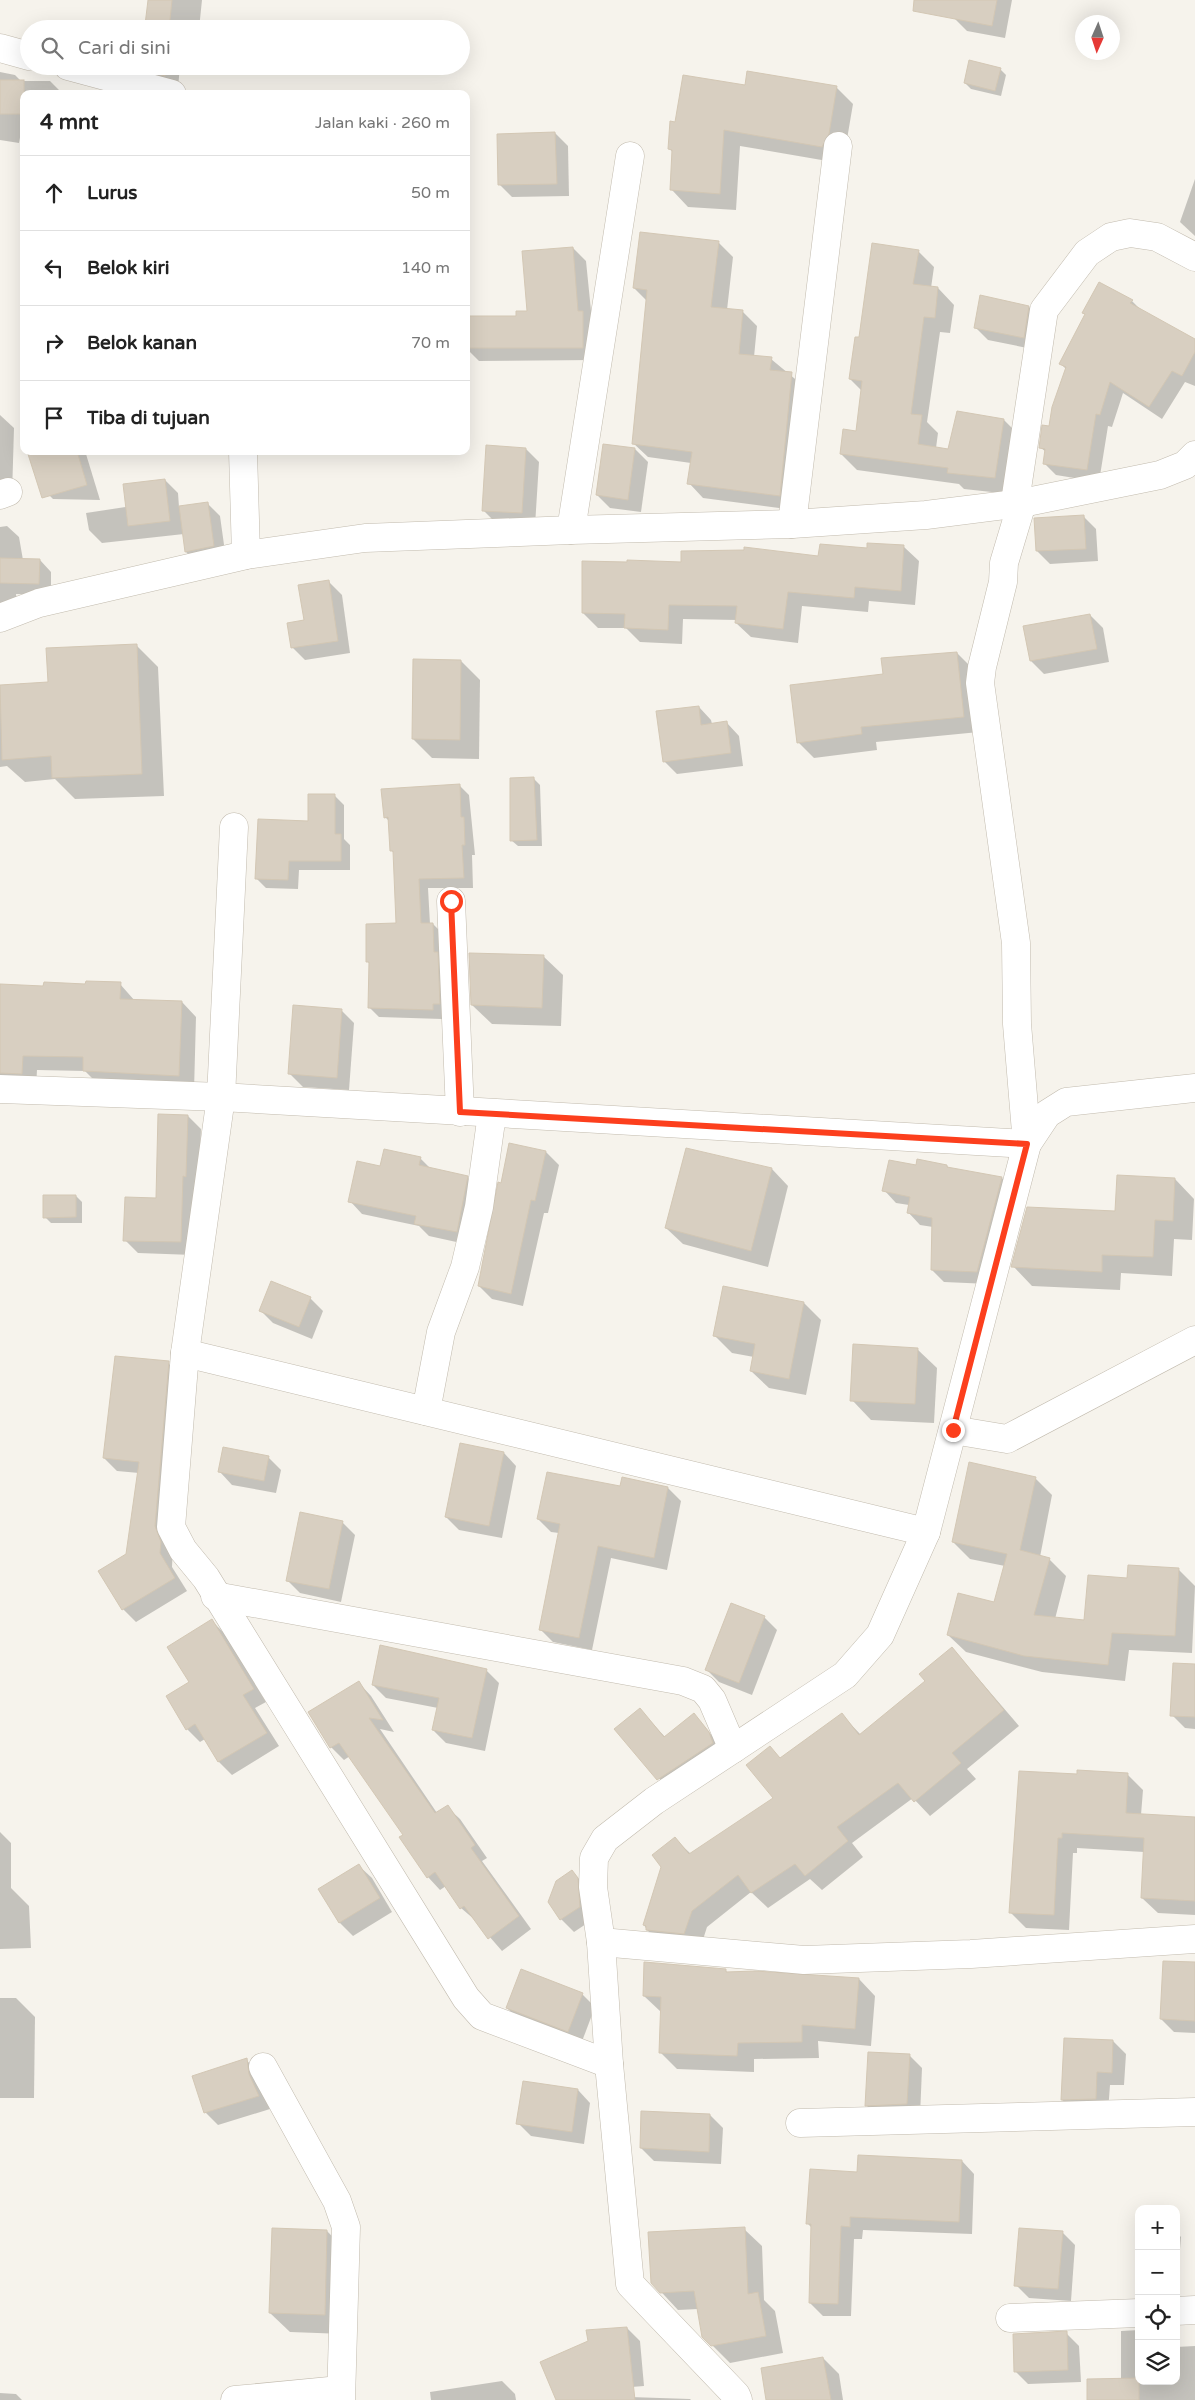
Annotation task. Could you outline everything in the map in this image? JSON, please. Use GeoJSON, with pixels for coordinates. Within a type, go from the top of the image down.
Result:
{"type":"FeatureCollection","features":[{"type":"Feature","properties":{"kind":"street"},"geometry":{"type":"LineString","coordinates":[[0,48],[20,54]]}},
{"type":"Feature","properties":{"kind":"street"},"geometry":{"type":"LineString","coordinates":[[101,75],[157,90]]}},
{"type":"Feature","properties":{"kind":"street"},"geometry":{"type":"LineString","coordinates":[[792,524],[838,146]]}},
{"type":"Feature","properties":{"kind":"street"},"geometry":{"type":"LineString","coordinates":[[571,530],[630,156]]}},
{"type":"Feature","properties":{"kind":"street"},"geometry":{"type":"LineString","coordinates":[[1027,1144],[1016,1024],[1016,943],[980,683],[982,667],[1003,582],[1004,563],[1018,502],[1044,310],[1087,253],[1111,237],[1130,233],[1157,237],[1195,257]]}},
{"type":"Feature","properties":{"kind":"street"},"geometry":{"type":"LineString","coordinates":[[243,455],[246,555]]}},
{"type":"Feature","properties":{"kind":"street"},"geometry":{"type":"LineString","coordinates":[[0,618],[39,604],[246,555],[365,538],[792,524],[926,515],[1018,502],[1160,475],[1185,465],[1195,455]]}},
{"type":"Feature","properties":{"kind":"street"},"geometry":{"type":"LineString","coordinates":[[234,827],[221,1097],[184,1353],[171,1527],[183,1550],[206,1578],[471,2004],[482,2016],[609,2064]]}},
{"type":"Feature","properties":{"kind":"street"},"geometry":{"type":"LineString","coordinates":[[451,901],[460,1112]]}},
{"type":"Feature","properties":{"kind":"street"},"geometry":{"type":"LineString","coordinates":[[738,2400],[736,2395],[630,2284],[609,2064],[601,1942],[593,1887],[594,1858],[605,1839],[654,1801],[845,1675],[880,1636],[926,1532],[1027,1144],[1047,1114],[1066,1102],[1195,1088]]}},
{"type":"Feature","properties":{"kind":"street"},"geometry":{"type":"LineString","coordinates":[[0,1089],[221,1097],[1027,1144]]}},
{"type":"Feature","properties":{"kind":"street"},"geometry":{"type":"LineString","coordinates":[[426,1411],[441,1332],[465,1267],[479,1207],[492,1114]]}},
{"type":"Feature","properties":{"kind":"street"},"geometry":{"type":"LineString","coordinates":[[953,1430],[1007,1439],[1195,1340]]}},
{"type":"Feature","properties":{"kind":"street"},"geometry":{"type":"LineString","coordinates":[[184,1353],[926,1532]]}},
{"type":"Feature","properties":{"kind":"street"},"geometry":{"type":"LineString","coordinates":[[216,1596],[683,1682],[703,1688],[712,1700],[733,1749]]}},
{"type":"Feature","properties":{"kind":"street"},"geometry":{"type":"LineString","coordinates":[[601,1942],[804,1960],[972,1954],[1195,1939]]}},
{"type":"Feature","properties":{"kind":"street"},"geometry":{"type":"LineString","coordinates":[[235,2400],[340,2395],[346,2227],[337,2201],[263,2067]]}},
{"type":"Feature","properties":{"kind":"street"},"geometry":{"type":"LineString","coordinates":[[800,2123],[1195,2112]]}},
{"type":"Feature","properties":{"kind":"street"},"geometry":{"type":"LineString","coordinates":[[1180,2311],[1195,2310]]}},
{"type":"Feature","properties":{"kind":"street"},"geometry":{"type":"LineString","coordinates":[[1010,2318],[1135,2313]]}},
{"type":"Feature","properties":{"kind":"building"},"geometry":{"type":"Polygon","coordinates":[[[148,0],[172,0],[170,20],[146,20],[148,0]]]}},
{"type":"Feature","properties":{"kind":"building"},"geometry":{"type":"Polygon","coordinates":[[[914,0],[997,0],[992,26],[913,11],[914,0]]]}},
{"type":"Feature","properties":{"kind":"building"},"geometry":{"type":"Polygon","coordinates":[[[969,60],[1001,68],[995,91],[964,83],[969,60]]]}},
{"type":"Feature","properties":{"kind":"building"},"geometry":{"type":"Polygon","coordinates":[[[747,71],[837,86],[829,134],[822,147],[724,130],[720,194],[670,190],[672,150],[668,149],[670,121],[675,122],[683,75],[745,85],[747,71]]]}},
{"type":"Feature","properties":{"kind":"building"},"geometry":{"type":"Polygon","coordinates":[[[0,80],[24,80],[24,90],[20,90],[20,114],[0,114],[0,80]]]}},
{"type":"Feature","properties":{"kind":"building"},"geometry":{"type":"Polygon","coordinates":[[[555,132],[557,184],[498,185],[497,134],[555,132]]]}},
{"type":"Feature","properties":{"kind":"building"},"geometry":{"type":"Polygon","coordinates":[[[640,232],[719,241],[711,307],[743,310],[739,354],[772,357],[770,370],[792,372],[780,496],[687,484],[692,452],[632,444],[647,290],[633,288],[640,232]]]}},
{"type":"Feature","properties":{"kind":"building"},"geometry":{"type":"Polygon","coordinates":[[[872,243],[919,250],[913,284],[938,287],[935,318],[924,317],[911,414],[922,415],[918,444],[948,449],[957,411],[1004,419],[995,478],[947,473],[948,468],[840,454],[843,429],[856,431],[862,381],[849,379],[855,337],[859,337],[872,243]]]}},
{"type":"Feature","properties":{"kind":"building"},"geometry":{"type":"Polygon","coordinates":[[[573,247],[578,311],[583,311],[583,348],[470,348],[470,316],[516,316],[516,311],[527,311],[522,251],[573,247]]]}},
{"type":"Feature","properties":{"kind":"building"},"geometry":{"type":"Polygon","coordinates":[[[1099,282],[1133,300],[1130,303],[1195,339],[1195,352],[1182,376],[1172,371],[1149,407],[1110,382],[1100,415],[1096,414],[1087,470],[1043,464],[1045,449],[1039,448],[1042,425],[1049,426],[1052,407],[1066,367],[1059,364],[1085,314],[1082,313],[1099,282]]]}},
{"type":"Feature","properties":{"kind":"building"},"geometry":{"type":"Polygon","coordinates":[[[980,295],[1029,306],[1024,338],[974,328],[980,295]]]}},
{"type":"Feature","properties":{"kind":"building"},"geometry":{"type":"Polygon","coordinates":[[[603,444],[635,448],[628,500],[596,495],[603,444]]]}},
{"type":"Feature","properties":{"kind":"building"},"geometry":{"type":"Polygon","coordinates":[[[486,445],[526,448],[522,513],[482,511],[486,445]]]}},
{"type":"Feature","properties":{"kind":"building"},"geometry":{"type":"Polygon","coordinates":[[[28,455],[78,455],[87,485],[42,498],[28,455]]]}},
{"type":"Feature","properties":{"kind":"building"},"geometry":{"type":"Polygon","coordinates":[[[165,479],[170,521],[128,526],[123,484],[165,479]]]}},
{"type":"Feature","properties":{"kind":"building"},"geometry":{"type":"Polygon","coordinates":[[[208,502],[214,546],[185,552],[179,506],[208,502]]]}},
{"type":"Feature","properties":{"kind":"building"},"geometry":{"type":"Polygon","coordinates":[[[1084,515],[1086,549],[1036,551],[1034,518],[1084,515]]]}},
{"type":"Feature","properties":{"kind":"building"},"geometry":{"type":"Polygon","coordinates":[[[867,543],[904,545],[901,591],[855,587],[854,598],[788,592],[783,629],[735,623],[737,606],[669,605],[668,630],[624,628],[625,614],[582,613],[582,561],[681,562],[681,551],[744,550],[744,547],[818,556],[820,544],[867,548],[867,543]]]}},
{"type":"Feature","properties":{"kind":"building"},"geometry":{"type":"Polygon","coordinates":[[[0,558],[40,559],[39,584],[0,583],[0,558]]]}},
{"type":"Feature","properties":{"kind":"building"},"geometry":{"type":"Polygon","coordinates":[[[329,580],[338,641],[291,648],[287,623],[304,620],[298,585],[329,580]]]}},
{"type":"Feature","properties":{"kind":"building"},"geometry":{"type":"Polygon","coordinates":[[[1090,614],[1097,649],[1030,661],[1023,626],[1090,614]]]}},
{"type":"Feature","properties":{"kind":"building"},"geometry":{"type":"Polygon","coordinates":[[[137,644],[142,774],[52,778],[51,756],[2,760],[0,685],[48,682],[46,648],[137,644]]]}},
{"type":"Feature","properties":{"kind":"building"},"geometry":{"type":"Polygon","coordinates":[[[957,652],[964,717],[861,727],[862,734],[797,743],[790,685],[883,674],[881,658],[957,652]]]}},
{"type":"Feature","properties":{"kind":"building"},"geometry":{"type":"Polygon","coordinates":[[[413,659],[461,660],[460,740],[412,739],[413,659]]]}},
{"type":"Feature","properties":{"kind":"building"},"geometry":{"type":"Polygon","coordinates":[[[699,706],[701,725],[727,721],[731,753],[663,762],[656,711],[699,706]]]}},
{"type":"Feature","properties":{"kind":"building"},"geometry":{"type":"Polygon","coordinates":[[[534,777],[537,840],[510,841],[510,778],[534,777]]]}},
{"type":"Feature","properties":{"kind":"building"},"geometry":{"type":"Polygon","coordinates":[[[460,784],[461,817],[464,817],[465,845],[462,845],[464,878],[419,879],[421,923],[433,923],[434,952],[438,952],[440,1004],[433,1004],[433,1010],[368,1008],[369,962],[366,962],[366,924],[396,923],[393,851],[390,851],[388,817],[384,818],[381,789],[460,784]]]}},
{"type":"Feature","properties":{"kind":"building"},"geometry":{"type":"Polygon","coordinates":[[[308,794],[335,794],[335,834],[341,834],[341,861],[289,861],[288,880],[255,879],[258,819],[308,821],[308,794]]]}},
{"type":"Feature","properties":{"kind":"building"},"geometry":{"type":"Polygon","coordinates":[[[469,953],[544,955],[542,1008],[471,1005],[469,953]]]}},
{"type":"Feature","properties":{"kind":"building"},"geometry":{"type":"Polygon","coordinates":[[[86,981],[121,982],[120,999],[182,1001],[179,1076],[83,1071],[83,1057],[23,1056],[22,1074],[0,1073],[0,984],[43,986],[44,982],[85,984],[86,981]]]}},
{"type":"Feature","properties":{"kind":"building"},"geometry":{"type":"Polygon","coordinates":[[[293,1005],[342,1009],[337,1078],[288,1074],[293,1005]]]}},
{"type":"Feature","properties":{"kind":"building"},"geometry":{"type":"Polygon","coordinates":[[[158,1114],[188,1115],[186,1177],[183,1176],[181,1242],[123,1241],[125,1197],[156,1198],[158,1114]]]}},
{"type":"Feature","properties":{"kind":"building"},"geometry":{"type":"Polygon","coordinates":[[[509,1143],[546,1151],[535,1201],[531,1200],[511,1294],[478,1286],[498,1182],[501,1183],[509,1143]]]}},
{"type":"Feature","properties":{"kind":"building"},"geometry":{"type":"Polygon","coordinates":[[[686,1148],[772,1168],[751,1251],[665,1228],[686,1148]]]}},
{"type":"Feature","properties":{"kind":"building"},"geometry":{"type":"Polygon","coordinates":[[[384,1149],[421,1157],[419,1165],[468,1176],[457,1232],[414,1224],[416,1216],[348,1202],[357,1161],[380,1166],[384,1149]]]}},
{"type":"Feature","properties":{"kind":"building"},"geometry":{"type":"Polygon","coordinates":[[[917,1159],[947,1165],[947,1167],[1002,1177],[977,1272],[931,1270],[932,1218],[907,1213],[910,1197],[882,1191],[889,1160],[916,1165],[917,1159]]]}},
{"type":"Feature","properties":{"kind":"building"},"geometry":{"type":"Polygon","coordinates":[[[1117,1175],[1175,1178],[1173,1221],[1155,1220],[1153,1257],[1102,1255],[1102,1272],[1011,1267],[1027,1207],[1115,1211],[1117,1175]]]}},
{"type":"Feature","properties":{"kind":"building"},"geometry":{"type":"Polygon","coordinates":[[[43,1195],[76,1195],[76,1217],[43,1218],[43,1195]]]}},
{"type":"Feature","properties":{"kind":"building"},"geometry":{"type":"Polygon","coordinates":[[[271,1281],[311,1297],[299,1327],[259,1311],[271,1281]]]}},
{"type":"Feature","properties":{"kind":"building"},"geometry":{"type":"Polygon","coordinates":[[[723,1286],[804,1302],[789,1379],[750,1371],[755,1344],[713,1336],[723,1286]]]}},
{"type":"Feature","properties":{"kind":"building"},"geometry":{"type":"Polygon","coordinates":[[[853,1344],[918,1348],[915,1404],[850,1401],[853,1344]]]}},
{"type":"Feature","properties":{"kind":"building"},"geometry":{"type":"Polygon","coordinates":[[[115,1356],[169,1361],[155,1526],[161,1542],[160,1553],[175,1578],[122,1610],[98,1571],[126,1554],[139,1462],[103,1458],[115,1356]]]}},
{"type":"Feature","properties":{"kind":"building"},"geometry":{"type":"Polygon","coordinates":[[[460,1443],[504,1452],[489,1526],[445,1517],[460,1443]]]}},
{"type":"Feature","properties":{"kind":"building"},"geometry":{"type":"Polygon","coordinates":[[[223,1447],[269,1456],[264,1481],[218,1472],[223,1447]]]}},
{"type":"Feature","properties":{"kind":"building"},"geometry":{"type":"Polygon","coordinates":[[[969,1462],[1036,1477],[1020,1550],[1050,1558],[1034,1615],[1084,1620],[1088,1575],[1127,1578],[1128,1565],[1179,1568],[1175,1636],[1112,1633],[1108,1665],[1024,1656],[947,1635],[958,1593],[994,1602],[1007,1554],[952,1542],[969,1462]]]}},
{"type":"Feature","properties":{"kind":"building"},"geometry":{"type":"Polygon","coordinates":[[[547,1472],[620,1486],[622,1477],[668,1487],[654,1558],[598,1546],[579,1638],[539,1630],[560,1524],[537,1519],[547,1472]]]}},
{"type":"Feature","properties":{"kind":"building"},"geometry":{"type":"Polygon","coordinates":[[[300,1512],[343,1521],[329,1589],[286,1581],[300,1512]]]}},
{"type":"Feature","properties":{"kind":"building"},"geometry":{"type":"Polygon","coordinates":[[[731,1603],[765,1616],[739,1683],[705,1670],[731,1603]]]}},
{"type":"Feature","properties":{"kind":"building"},"geometry":{"type":"Polygon","coordinates":[[[212,1619],[254,1689],[243,1695],[267,1733],[218,1762],[195,1724],[186,1730],[166,1696],[189,1682],[167,1647],[212,1619]]]}},
{"type":"Feature","properties":{"kind":"building"},"geometry":{"type":"Polygon","coordinates":[[[380,1645],[487,1669],[472,1738],[432,1730],[439,1698],[372,1685],[380,1645]]]}},
{"type":"Feature","properties":{"kind":"building"},"geometry":{"type":"Polygon","coordinates":[[[952,1647],[1004,1710],[952,1753],[961,1763],[914,1802],[898,1783],[837,1827],[848,1841],[805,1876],[795,1864],[751,1893],[738,1875],[692,1911],[684,1934],[646,1930],[646,1926],[643,1925],[661,1867],[652,1855],[675,1837],[689,1854],[773,1798],[746,1765],[770,1746],[780,1758],[842,1713],[859,1735],[925,1681],[919,1674],[952,1647]]]}},
{"type":"Feature","properties":{"kind":"building"},"geometry":{"type":"Polygon","coordinates":[[[1173,1663],[1195,1664],[1195,1717],[1170,1716],[1173,1663]]]}},
{"type":"Feature","properties":{"kind":"building"},"geometry":{"type":"Polygon","coordinates":[[[359,1681],[383,1720],[369,1718],[435,1813],[448,1805],[475,1845],[471,1848],[519,1916],[488,1939],[464,1906],[460,1909],[435,1872],[427,1878],[399,1837],[403,1835],[339,1743],[330,1748],[308,1712],[359,1681]]]}},
{"type":"Feature","properties":{"kind":"building"},"geometry":{"type":"Polygon","coordinates":[[[640,1708],[664,1737],[694,1713],[709,1732],[713,1743],[657,1780],[614,1729],[640,1708]]]}},
{"type":"Feature","properties":{"kind":"building"},"geometry":{"type":"Polygon","coordinates":[[[1077,1770],[1128,1773],[1126,1813],[1195,1817],[1195,1901],[1141,1898],[1144,1838],[1062,1833],[1062,1838],[1058,1838],[1054,1915],[1009,1913],[1019,1771],[1077,1774],[1077,1770]]]}},
{"type":"Feature","properties":{"kind":"building"},"geometry":{"type":"Polygon","coordinates":[[[359,1864],[380,1898],[339,1923],[318,1889],[359,1864]]]}},
{"type":"Feature","properties":{"kind":"building"},"geometry":{"type":"Polygon","coordinates":[[[572,1870],[578,1878],[580,1907],[560,1920],[548,1902],[556,1881],[572,1870]]]}},
{"type":"Feature","properties":{"kind":"building"},"geometry":{"type":"Polygon","coordinates":[[[1163,1961],[1195,1962],[1195,2021],[1160,2019],[1163,1961]]]}},
{"type":"Feature","properties":{"kind":"building"},"geometry":{"type":"Polygon","coordinates":[[[644,1962],[726,1969],[726,1972],[755,1971],[859,1978],[855,2029],[802,2025],[802,2042],[738,2043],[737,2056],[659,2053],[661,1997],[643,1996],[644,1962]]]}},
{"type":"Feature","properties":{"kind":"building"},"geometry":{"type":"Polygon","coordinates":[[[521,1969],[583,1993],[568,2032],[506,2008],[521,1969]]]}},
{"type":"Feature","properties":{"kind":"building"},"geometry":{"type":"Polygon","coordinates":[[[1064,2038],[1113,2040],[1112,2073],[1097,2072],[1096,2099],[1061,2100],[1064,2038]]]}},
{"type":"Feature","properties":{"kind":"building"},"geometry":{"type":"Polygon","coordinates":[[[868,2052],[910,2054],[907,2104],[865,2106],[868,2052]]]}},
{"type":"Feature","properties":{"kind":"building"},"geometry":{"type":"Polygon","coordinates":[[[247,2058],[249,2074],[259,2096],[204,2113],[192,2076],[247,2058]]]}},
{"type":"Feature","properties":{"kind":"building"},"geometry":{"type":"Polygon","coordinates":[[[523,2081],[578,2089],[572,2132],[516,2124],[523,2081]]]}},
{"type":"Feature","properties":{"kind":"building"},"geometry":{"type":"Polygon","coordinates":[[[641,2111],[710,2114],[709,2152],[640,2148],[641,2111]]]}},
{"type":"Feature","properties":{"kind":"building"},"geometry":{"type":"Polygon","coordinates":[[[858,2155],[962,2160],[959,2222],[850,2217],[850,2227],[841,2226],[838,2304],[809,2303],[811,2224],[806,2224],[810,2169],[857,2172],[858,2155]]]}},
{"type":"Feature","properties":{"kind":"building"},"geometry":{"type":"Polygon","coordinates":[[[745,2227],[748,2294],[758,2292],[766,2336],[711,2346],[702,2337],[694,2291],[660,2293],[651,2283],[648,2232],[745,2227]]]}},
{"type":"Feature","properties":{"kind":"building"},"geometry":{"type":"Polygon","coordinates":[[[272,2228],[327,2230],[325,2315],[269,2313],[272,2228]]]}},
{"type":"Feature","properties":{"kind":"building"},"geometry":{"type":"Polygon","coordinates":[[[1019,2228],[1063,2231],[1058,2289],[1014,2286],[1019,2228]]]}},
{"type":"Feature","properties":{"kind":"building"},"geometry":{"type":"Polygon","coordinates":[[[627,2327],[635,2400],[556,2400],[540,2362],[588,2341],[586,2330],[627,2327]]]}},
{"type":"Feature","properties":{"kind":"building"},"geometry":{"type":"Polygon","coordinates":[[[1067,2331],[1068,2370],[1014,2372],[1013,2334],[1067,2331]]]}},
{"type":"Feature","properties":{"kind":"building"},"geometry":{"type":"Polygon","coordinates":[[[823,2357],[831,2400],[766,2400],[761,2368],[823,2357]]]}},
{"type":"Feature","properties":{"kind":"building"},"geometry":{"type":"Polygon","coordinates":[[[1135,2378],[1135,2385],[1139,2385],[1139,2400],[1087,2400],[1087,2379],[1135,2378]]]}},
{"type":"Feature","properties":{"kind":"route"},"geometry":{"type":"LineString","coordinates":[[451,901],[460,1112],[1027,1144],[953,1430]]}}]}
